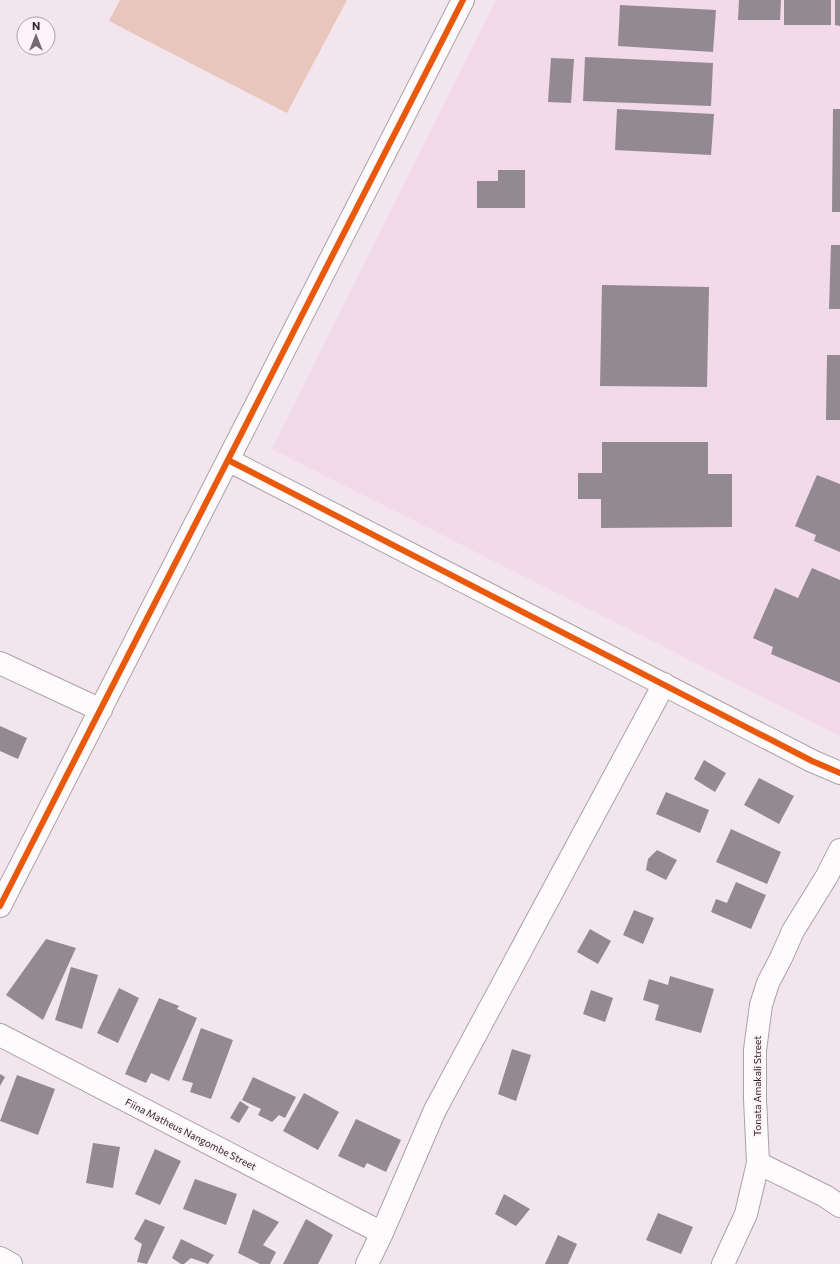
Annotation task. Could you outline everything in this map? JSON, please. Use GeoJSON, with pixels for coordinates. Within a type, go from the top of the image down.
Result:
{"type":"FeatureCollection","features":[{"type":"Feature","properties":{"kind":"street"},"geometry":{"type":"LineString","coordinates":[[0,906],[463,0]]}},
{"type":"Feature","properties":{"kind":"street"},"geometry":{"type":"LineString","coordinates":[[228,460],[664,684],[812,762],[840,773]]}},
{"type":"Feature","properties":{"kind":"street"},"geometry":{"type":"LineString","coordinates":[[0,663],[101,710]]}},
{"type":"Feature","properties":{"kind":"street"},"geometry":{"type":"LineString","coordinates":[[367,1264],[436,1110],[664,684]]}},
{"type":"Feature","properties":{"kind":"street","name":"Tonata Amakali Street"},"geometry":{"type":"LineString","coordinates":[[723,1264],[746,1214],[758,1163],[755,1099],[755,1050],[761,1005],[768,983],[781,958],[792,931],[827,876],[840,850]]}},
{"type":"Feature","properties":{"kind":"street","name":"Fiina Matheus Nangombe Street"},"geometry":{"type":"LineString","coordinates":[[0,1035],[382,1233]]}},
{"type":"Feature","properties":{"kind":"street"},"geometry":{"type":"LineString","coordinates":[[758,1163],[825,1196],[840,1206]]}},
{"type":"Feature","properties":{"kind":"street"},"geometry":{"type":"LineString","coordinates":[[0,1258],[11,1264]]}},
{"type":"Feature","properties":{"kind":"shaded area"},"geometry":{"type":"Polygon","coordinates":[[[120,0],[347,0],[287,113],[109,21],[120,0]]]}},
{"type":"Feature","properties":{"kind":"shaded area"},"geometry":{"type":"Polygon","coordinates":[[[496,0],[840,0],[840,736],[272,449],[496,0]]]}},
{"type":"Feature","properties":{"kind":"building"},"geometry":{"type":"Polygon","coordinates":[[[739,0],[781,0],[780,20],[738,20],[739,0]]]}},
{"type":"Feature","properties":{"kind":"building"},"geometry":{"type":"Polygon","coordinates":[[[784,0],[831,0],[831,25],[784,25],[784,0]]]}},
{"type":"Feature","properties":{"kind":"building"},"geometry":{"type":"Polygon","coordinates":[[[835,0],[840,0],[840,26],[835,25],[835,0]]]}},
{"type":"Feature","properties":{"kind":"building"},"geometry":{"type":"Polygon","coordinates":[[[620,5],[716,10],[713,52],[618,46],[620,5]]]}},
{"type":"Feature","properties":{"kind":"building"},"geometry":{"type":"Polygon","coordinates":[[[585,57],[713,63],[711,106],[583,101],[585,57]]]}},
{"type":"Feature","properties":{"kind":"building"},"geometry":{"type":"Polygon","coordinates":[[[551,58],[574,59],[571,103],[548,102],[551,58]]]}},
{"type":"Feature","properties":{"kind":"building"},"geometry":{"type":"Polygon","coordinates":[[[617,109],[714,114],[711,155],[615,150],[617,109]]]}},
{"type":"Feature","properties":{"kind":"building"},"geometry":{"type":"Polygon","coordinates":[[[833,109],[840,109],[840,212],[832,212],[833,109]]]}},
{"type":"Feature","properties":{"kind":"building"},"geometry":{"type":"Polygon","coordinates":[[[498,170],[525,170],[525,208],[477,208],[477,181],[498,181],[498,170]]]}},
{"type":"Feature","properties":{"kind":"building"},"geometry":{"type":"Polygon","coordinates":[[[831,245],[840,245],[840,309],[829,309],[831,245]]]}},
{"type":"Feature","properties":{"kind":"building"},"geometry":{"type":"Polygon","coordinates":[[[602,285],[709,287],[707,387],[600,386],[602,285]]]}},
{"type":"Feature","properties":{"kind":"building"},"geometry":{"type":"Polygon","coordinates":[[[827,355],[840,355],[840,420],[826,420],[827,355]]]}},
{"type":"Feature","properties":{"kind":"building"},"geometry":{"type":"Polygon","coordinates":[[[602,442],[708,442],[708,474],[732,474],[732,527],[601,528],[601,499],[578,499],[578,473],[602,473],[602,442]]]}},
{"type":"Feature","properties":{"kind":"building"},"geometry":{"type":"Polygon","coordinates":[[[817,475],[840,484],[840,552],[814,541],[816,535],[795,526],[817,475]]]}},
{"type":"Feature","properties":{"kind":"building"},"geometry":{"type":"Polygon","coordinates":[[[812,568],[840,580],[840,683],[771,654],[773,647],[753,638],[775,588],[798,598],[812,568]]]}},
{"type":"Feature","properties":{"kind":"building"},"geometry":{"type":"Polygon","coordinates":[[[0,726],[27,738],[18,759],[0,751],[0,726]]]}},
{"type":"Feature","properties":{"kind":"building"},"geometry":{"type":"Polygon","coordinates":[[[704,760],[726,773],[715,792],[694,779],[704,760]]]}},
{"type":"Feature","properties":{"kind":"building"},"geometry":{"type":"Polygon","coordinates":[[[759,778],[794,796],[779,824],[744,805],[759,778]]]}},
{"type":"Feature","properties":{"kind":"building"},"geometry":{"type":"Polygon","coordinates":[[[666,792],[709,810],[700,833],[656,814],[666,792]]]}},
{"type":"Feature","properties":{"kind":"building"},"geometry":{"type":"Polygon","coordinates":[[[731,829],[781,852],[767,884],[716,862],[731,829]]]}},
{"type":"Feature","properties":{"kind":"building"},"geometry":{"type":"Polygon","coordinates":[[[657,850],[677,860],[666,880],[646,870],[648,859],[657,850]]]}},
{"type":"Feature","properties":{"kind":"building"},"geometry":{"type":"Polygon","coordinates":[[[736,882],[766,895],[751,929],[711,912],[716,899],[727,903],[736,882]]]}},
{"type":"Feature","properties":{"kind":"building"},"geometry":{"type":"Polygon","coordinates":[[[634,910],[654,918],[643,944],[623,935],[634,910]]]}},
{"type":"Feature","properties":{"kind":"building"},"geometry":{"type":"Polygon","coordinates":[[[590,929],[611,941],[598,964],[577,952],[590,929]]]}},
{"type":"Feature","properties":{"kind":"building"},"geometry":{"type":"Polygon","coordinates":[[[46,939],[76,948],[43,1020],[6,995],[46,939]]]}},
{"type":"Feature","properties":{"kind":"building"},"geometry":{"type":"Polygon","coordinates":[[[71,967],[98,975],[82,1029],[55,1020],[71,967]]]}},
{"type":"Feature","properties":{"kind":"building"},"geometry":{"type":"Polygon","coordinates":[[[670,976],[714,989],[701,1033],[655,1020],[659,1005],[643,1000],[649,979],[668,985],[670,976]]]}},
{"type":"Feature","properties":{"kind":"building"},"geometry":{"type":"Polygon","coordinates":[[[119,988],[139,998],[118,1043],[97,1033],[119,988]]]}},
{"type":"Feature","properties":{"kind":"building"},"geometry":{"type":"Polygon","coordinates":[[[591,990],[613,998],[605,1022],[583,1014],[591,990]]]}},
{"type":"Feature","properties":{"kind":"building"},"geometry":{"type":"Polygon","coordinates":[[[159,998],[179,1006],[177,1009],[197,1018],[169,1081],[151,1073],[146,1083],[125,1074],[159,998]]]}},
{"type":"Feature","properties":{"kind":"building"},"geometry":{"type":"Polygon","coordinates":[[[201,1028],[233,1040],[211,1099],[190,1092],[193,1083],[182,1080],[201,1028]]]}},
{"type":"Feature","properties":{"kind":"building"},"geometry":{"type":"Polygon","coordinates":[[[512,1049],[531,1055],[516,1101],[498,1094],[512,1049]]]}},
{"type":"Feature","properties":{"kind":"building"},"geometry":{"type":"Polygon","coordinates":[[[0,1074],[5,1077],[0,1086],[0,1074]]]}},
{"type":"Feature","properties":{"kind":"building"},"geometry":{"type":"Polygon","coordinates":[[[17,1075],[55,1089],[38,1135],[0,1121],[17,1075]]]}},
{"type":"Feature","properties":{"kind":"building"},"geometry":{"type":"Polygon","coordinates":[[[253,1077],[296,1097],[285,1118],[279,1115],[272,1122],[258,1115],[261,1109],[242,1100],[253,1077]]]}},
{"type":"Feature","properties":{"kind":"building"},"geometry":{"type":"Polygon","coordinates":[[[304,1093],[339,1112],[318,1150],[283,1131],[304,1093]]]}},
{"type":"Feature","properties":{"kind":"building"},"geometry":{"type":"Polygon","coordinates":[[[240,1101],[249,1107],[239,1123],[230,1118],[240,1101]]]}},
{"type":"Feature","properties":{"kind":"building"},"geometry":{"type":"Polygon","coordinates":[[[356,1119],[401,1140],[386,1172],[367,1163],[364,1168],[338,1156],[356,1119]]]}},
{"type":"Feature","properties":{"kind":"building"},"geometry":{"type":"Polygon","coordinates":[[[93,1143],[120,1147],[113,1188],[86,1183],[93,1143]]]}},
{"type":"Feature","properties":{"kind":"building"},"geometry":{"type":"Polygon","coordinates":[[[155,1149],[181,1161],[160,1205],[135,1194],[155,1149]]]}},
{"type":"Feature","properties":{"kind":"building"},"geometry":{"type":"Polygon","coordinates":[[[195,1179],[237,1194],[226,1225],[183,1209],[195,1179]]]}},
{"type":"Feature","properties":{"kind":"building"},"geometry":{"type":"Polygon","coordinates":[[[504,1194],[530,1209],[516,1226],[495,1214],[504,1194]]]}},
{"type":"Feature","properties":{"kind":"building"},"geometry":{"type":"Polygon","coordinates":[[[253,1209],[279,1222],[263,1245],[276,1252],[270,1264],[260,1264],[238,1253],[253,1209]]]}},
{"type":"Feature","properties":{"kind":"building"},"geometry":{"type":"Polygon","coordinates":[[[658,1213],[693,1227],[681,1254],[646,1240],[658,1213]]]}},
{"type":"Feature","properties":{"kind":"building"},"geometry":{"type":"Polygon","coordinates":[[[145,1219],[165,1227],[147,1264],[137,1262],[142,1244],[134,1239],[145,1219]]]}},
{"type":"Feature","properties":{"kind":"building"},"geometry":{"type":"Polygon","coordinates":[[[306,1219],[333,1235],[318,1264],[283,1264],[306,1219]]]}},
{"type":"Feature","properties":{"kind":"building"},"geometry":{"type":"Polygon","coordinates":[[[558,1235],[577,1244],[568,1264],[545,1264],[558,1235]]]}},
{"type":"Feature","properties":{"kind":"building"},"geometry":{"type":"Polygon","coordinates":[[[181,1239],[214,1255],[208,1264],[191,1258],[184,1264],[181,1264],[172,1258],[181,1239]]]}},
{"type":"Feature","properties":{"kind":"cycle path"},"geometry":{"type":"LineString","coordinates":[[0,906],[463,0]]}},
{"type":"Feature","properties":{"kind":"cycle path"},"geometry":{"type":"LineString","coordinates":[[228,460],[812,761],[840,773]]}}]}
